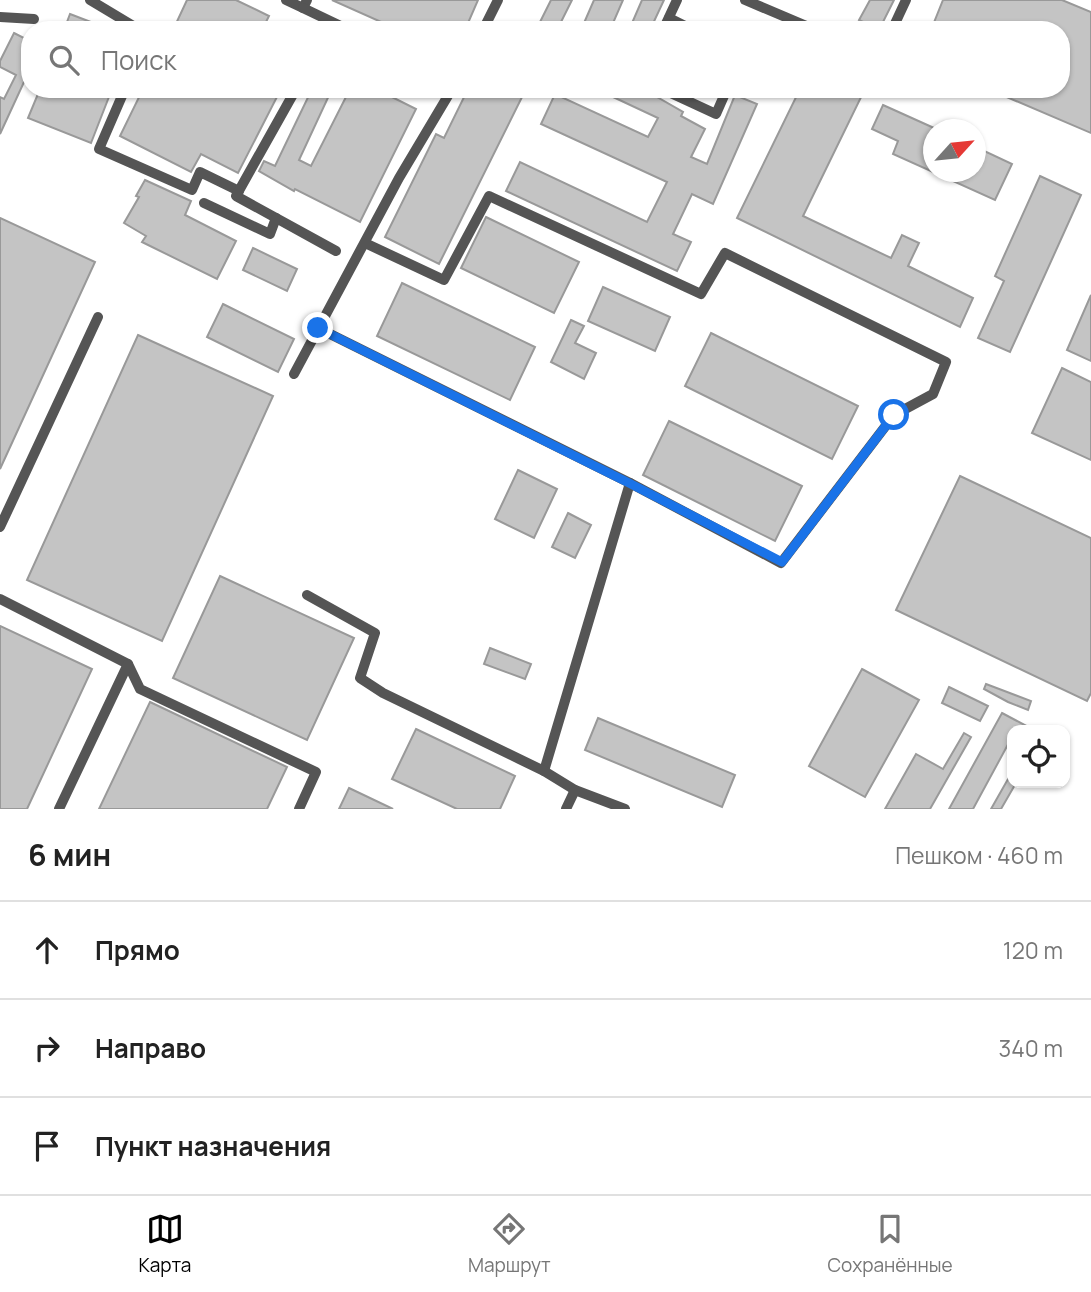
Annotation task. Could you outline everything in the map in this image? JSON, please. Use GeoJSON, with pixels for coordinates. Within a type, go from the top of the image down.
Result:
{"type":"FeatureCollection","features":[{"type":"Feature","properties":{"kind":"lane"},"geometry":{"type":"LineString","coordinates":[[90,0],[125,21]]}},
{"type":"Feature","properties":{"kind":"lane"},"geometry":{"type":"LineString","coordinates":[[286,0],[305,4],[326,21]]}},
{"type":"Feature","properties":{"kind":"lane"},"geometry":{"type":"LineString","coordinates":[[488,21],[498,0]]}},
{"type":"Feature","properties":{"kind":"lane"},"geometry":{"type":"LineString","coordinates":[[668,21],[677,0]]}},
{"type":"Feature","properties":{"kind":"lane"},"geometry":{"type":"LineString","coordinates":[[745,0],[795,21]]}},
{"type":"Feature","properties":{"kind":"lane"},"geometry":{"type":"LineString","coordinates":[[896,21],[906,0]]}},
{"type":"Feature","properties":{"kind":"lane"},"geometry":{"type":"LineString","coordinates":[[0,17],[34,19]]}},
{"type":"Feature","properties":{"kind":"lane"},"geometry":{"type":"LineString","coordinates":[[669,18],[675,21]]}},
{"type":"Feature","properties":{"kind":"lane"},"geometry":{"type":"LineString","coordinates":[[121,98],[99,149],[192,190],[200,172],[239,191]]}},
{"type":"Feature","properties":{"kind":"lane"},"geometry":{"type":"LineString","coordinates":[[291,98],[236,196],[336,251]]}},
{"type":"Feature","properties":{"kind":"lane"},"geometry":{"type":"LineString","coordinates":[[294,374],[400,178],[447,98]]}},
{"type":"Feature","properties":{"kind":"lane"},"geometry":{"type":"LineString","coordinates":[[681,98],[716,114],[723,98]]}},
{"type":"Feature","properties":{"kind":"lane"},"geometry":{"type":"LineString","coordinates":[[318,328],[782,562],[894,415],[933,394],[946,362],[725,253],[701,294],[489,196],[444,280],[365,243]]}},
{"type":"Feature","properties":{"kind":"lane"},"geometry":{"type":"LineString","coordinates":[[204,203],[270,234],[276,218]]}},
{"type":"Feature","properties":{"kind":"lane"},"geometry":{"type":"LineString","coordinates":[[0,527],[98,317]]}},
{"type":"Feature","properties":{"kind":"lane"},"geometry":{"type":"LineString","coordinates":[[544,771],[629,483]]}},
{"type":"Feature","properties":{"kind":"lane"},"geometry":{"type":"LineString","coordinates":[[307,596],[375,633],[360,678],[383,693],[544,771],[575,790],[625,809]]}},
{"type":"Feature","properties":{"kind":"lane"},"geometry":{"type":"LineString","coordinates":[[0,599],[128,664],[140,689],[316,772],[299,809]]}},
{"type":"Feature","properties":{"kind":"lane"},"geometry":{"type":"LineString","coordinates":[[59,809],[128,664]]}},
{"type":"Feature","properties":{"kind":"lane"},"geometry":{"type":"LineString","coordinates":[[566,809],[575,790]]}},
{"type":"Feature","properties":{"kind":"building"},"geometry":{"type":"Polygon","coordinates":[[[187,0],[236,0],[269,16],[266,21],[177,21],[187,0]]]}},
{"type":"Feature","properties":{"kind":"building"},"geometry":{"type":"Polygon","coordinates":[[[332,0],[478,0],[469,21],[379,21],[332,0]]]}},
{"type":"Feature","properties":{"kind":"building"},"geometry":{"type":"Polygon","coordinates":[[[551,0],[572,0],[562,21],[540,21],[551,0]]]}},
{"type":"Feature","properties":{"kind":"building"},"geometry":{"type":"Polygon","coordinates":[[[594,0],[623,0],[614,21],[585,21],[594,0]]]}},
{"type":"Feature","properties":{"kind":"building"},"geometry":{"type":"Polygon","coordinates":[[[642,0],[664,0],[654,21],[633,21],[642,0]]]}},
{"type":"Feature","properties":{"kind":"building"},"geometry":{"type":"Polygon","coordinates":[[[870,0],[894,0],[884,21],[859,20],[870,0]]]}},
{"type":"Feature","properties":{"kind":"building"},"geometry":{"type":"Polygon","coordinates":[[[943,0],[1062,0],[1091,12],[1091,133],[1009,98],[1070,98],[1070,21],[935,21],[943,0]]]}},
{"type":"Feature","properties":{"kind":"building"},"geometry":{"type":"Polygon","coordinates":[[[70,14],[88,21],[67,21],[70,14]]]}},
{"type":"Feature","properties":{"kind":"building"},"geometry":{"type":"Polygon","coordinates":[[[14,33],[21,36],[21,88],[0,134],[0,97],[4,99],[16,75],[0,67],[0,61],[14,33]]]}},
{"type":"Feature","properties":{"kind":"building"},"geometry":{"type":"Polygon","coordinates":[[[36,98],[108,98],[91,143],[28,118],[36,98]]]}},
{"type":"Feature","properties":{"kind":"building"},"geometry":{"type":"Polygon","coordinates":[[[139,98],[276,98],[238,173],[201,154],[191,172],[120,136],[139,98]]]}},
{"type":"Feature","properties":{"kind":"building"},"geometry":{"type":"Polygon","coordinates":[[[308,98],[328,98],[299,160],[311,166],[345,98],[394,98],[416,109],[360,222],[259,171],[264,161],[275,166],[308,98]]]}},
{"type":"Feature","properties":{"kind":"building"},"geometry":{"type":"Polygon","coordinates":[[[464,98],[522,98],[439,264],[385,237],[436,134],[444,138],[464,98]]]}},
{"type":"Feature","properties":{"kind":"building"},"geometry":{"type":"Polygon","coordinates":[[[553,98],[564,98],[648,137],[658,118],[615,98],[659,98],[683,112],[681,116],[705,129],[691,157],[707,164],[734,98],[742,98],[757,104],[713,204],[692,194],[673,234],[691,242],[677,271],[506,191],[520,162],[647,222],[667,182],[541,124],[553,98]]]}},
{"type":"Feature","properties":{"kind":"building"},"geometry":{"type":"Polygon","coordinates":[[[796,98],[861,98],[803,216],[891,258],[902,235],[919,243],[908,266],[973,298],[960,327],[737,218],[796,98]]]}},
{"type":"Feature","properties":{"kind":"building"},"geometry":{"type":"Polygon","coordinates":[[[883,105],[923,123],[923,168],[893,154],[898,141],[872,129],[883,105]]]}},
{"type":"Feature","properties":{"kind":"building"},"geometry":{"type":"Polygon","coordinates":[[[986,152],[1012,164],[995,200],[955,182],[986,182],[986,152]]]}},
{"type":"Feature","properties":{"kind":"building"},"geometry":{"type":"Polygon","coordinates":[[[1040,176],[1081,195],[1010,352],[978,338],[1004,281],[995,276],[1040,176]]]}},
{"type":"Feature","properties":{"kind":"building"},"geometry":{"type":"Polygon","coordinates":[[[145,180],[191,201],[185,215],[236,241],[217,279],[142,242],[146,236],[124,223],[145,180]]]}},
{"type":"Feature","properties":{"kind":"building"},"geometry":{"type":"Polygon","coordinates":[[[486,217],[579,262],[554,313],[461,268],[486,217]]]}},
{"type":"Feature","properties":{"kind":"building"},"geometry":{"type":"Polygon","coordinates":[[[0,218],[95,262],[0,469],[0,218]]]}},
{"type":"Feature","properties":{"kind":"building"},"geometry":{"type":"Polygon","coordinates":[[[253,248],[297,269],[287,291],[243,270],[253,248]]]}},
{"type":"Feature","properties":{"kind":"building"},"geometry":{"type":"Polygon","coordinates":[[[402,283],[535,347],[510,400],[377,336],[402,283]]]}},
{"type":"Feature","properties":{"kind":"building"},"geometry":{"type":"Polygon","coordinates":[[[603,287],[670,317],[655,351],[588,321],[603,287]]]}},
{"type":"Feature","properties":{"kind":"building"},"geometry":{"type":"Polygon","coordinates":[[[1091,295],[1091,361],[1067,350],[1091,295]]]}},
{"type":"Feature","properties":{"kind":"building"},"geometry":{"type":"Polygon","coordinates":[[[223,304],[294,339],[278,372],[207,337],[223,304]]]}},
{"type":"Feature","properties":{"kind":"building"},"geometry":{"type":"Polygon","coordinates":[[[571,320],[584,326],[575,343],[596,353],[584,379],[551,362],[571,320]]]}},
{"type":"Feature","properties":{"kind":"building"},"geometry":{"type":"Polygon","coordinates":[[[711,333],[858,406],[832,459],[685,386],[711,333]]]}},
{"type":"Feature","properties":{"kind":"building"},"geometry":{"type":"Polygon","coordinates":[[[138,335],[273,396],[162,641],[27,580],[138,335]]]}},
{"type":"Feature","properties":{"kind":"building"},"geometry":{"type":"Polygon","coordinates":[[[1062,368],[1091,382],[1091,460],[1032,433],[1062,368]]]}},
{"type":"Feature","properties":{"kind":"building"},"geometry":{"type":"Polygon","coordinates":[[[669,421],[802,486],[775,541],[643,475],[669,421]]]}},
{"type":"Feature","properties":{"kind":"building"},"geometry":{"type":"Polygon","coordinates":[[[518,470],[557,489],[534,538],[495,519],[518,470]]]}},
{"type":"Feature","properties":{"kind":"building"},"geometry":{"type":"Polygon","coordinates":[[[960,476],[1091,538],[1091,693],[1087,701],[896,610],[960,476]]]}},
{"type":"Feature","properties":{"kind":"building"},"geometry":{"type":"Polygon","coordinates":[[[568,513],[591,525],[575,558],[552,547],[568,513]]]}},
{"type":"Feature","properties":{"kind":"building"},"geometry":{"type":"Polygon","coordinates":[[[220,576],[354,638],[307,740],[173,678],[220,576]]]}},
{"type":"Feature","properties":{"kind":"building"},"geometry":{"type":"Polygon","coordinates":[[[0,626],[92,669],[27,809],[0,809],[0,626]]]}},
{"type":"Feature","properties":{"kind":"building"},"geometry":{"type":"Polygon","coordinates":[[[490,648],[531,664],[525,679],[484,664],[490,648]]]}},
{"type":"Feature","properties":{"kind":"building"},"geometry":{"type":"Polygon","coordinates":[[[862,669],[919,700],[865,797],[809,766],[862,669]]]}},
{"type":"Feature","properties":{"kind":"building"},"geometry":{"type":"Polygon","coordinates":[[[986,684],[1031,701],[1028,710],[984,689],[986,684]]]}},
{"type":"Feature","properties":{"kind":"building"},"geometry":{"type":"Polygon","coordinates":[[[949,687],[988,706],[980,721],[942,703],[949,687]]]}},
{"type":"Feature","properties":{"kind":"building"},"geometry":{"type":"Polygon","coordinates":[[[150,702],[287,767],[267,809],[99,809],[150,702]]]}},
{"type":"Feature","properties":{"kind":"building"},"geometry":{"type":"Polygon","coordinates":[[[1002,713],[1025,725],[1007,725],[1007,746],[973,809],[949,809],[1002,713]]]}},
{"type":"Feature","properties":{"kind":"building"},"geometry":{"type":"Polygon","coordinates":[[[598,718],[735,775],[722,807],[585,750],[598,718]]]}},
{"type":"Feature","properties":{"kind":"building"},"geometry":{"type":"Polygon","coordinates":[[[416,729],[515,776],[500,809],[457,809],[392,779],[416,729]]]}},
{"type":"Feature","properties":{"kind":"building"},"geometry":{"type":"Polygon","coordinates":[[[964,733],[971,737],[930,809],[885,809],[916,754],[943,769],[964,733]]]}},
{"type":"Feature","properties":{"kind":"building"},"geometry":{"type":"Polygon","coordinates":[[[1007,781],[1007,788],[1013,788],[1001,809],[991,809],[1007,781]]]}},
{"type":"Feature","properties":{"kind":"building"},"geometry":{"type":"Polygon","coordinates":[[[349,788],[393,809],[339,809],[349,788]]]}},
{"type":"Feature","properties":{"kind":"route"},"geometry":{"type":"LineString","coordinates":[[318,328],[782,562],[894,415]]}}]}
